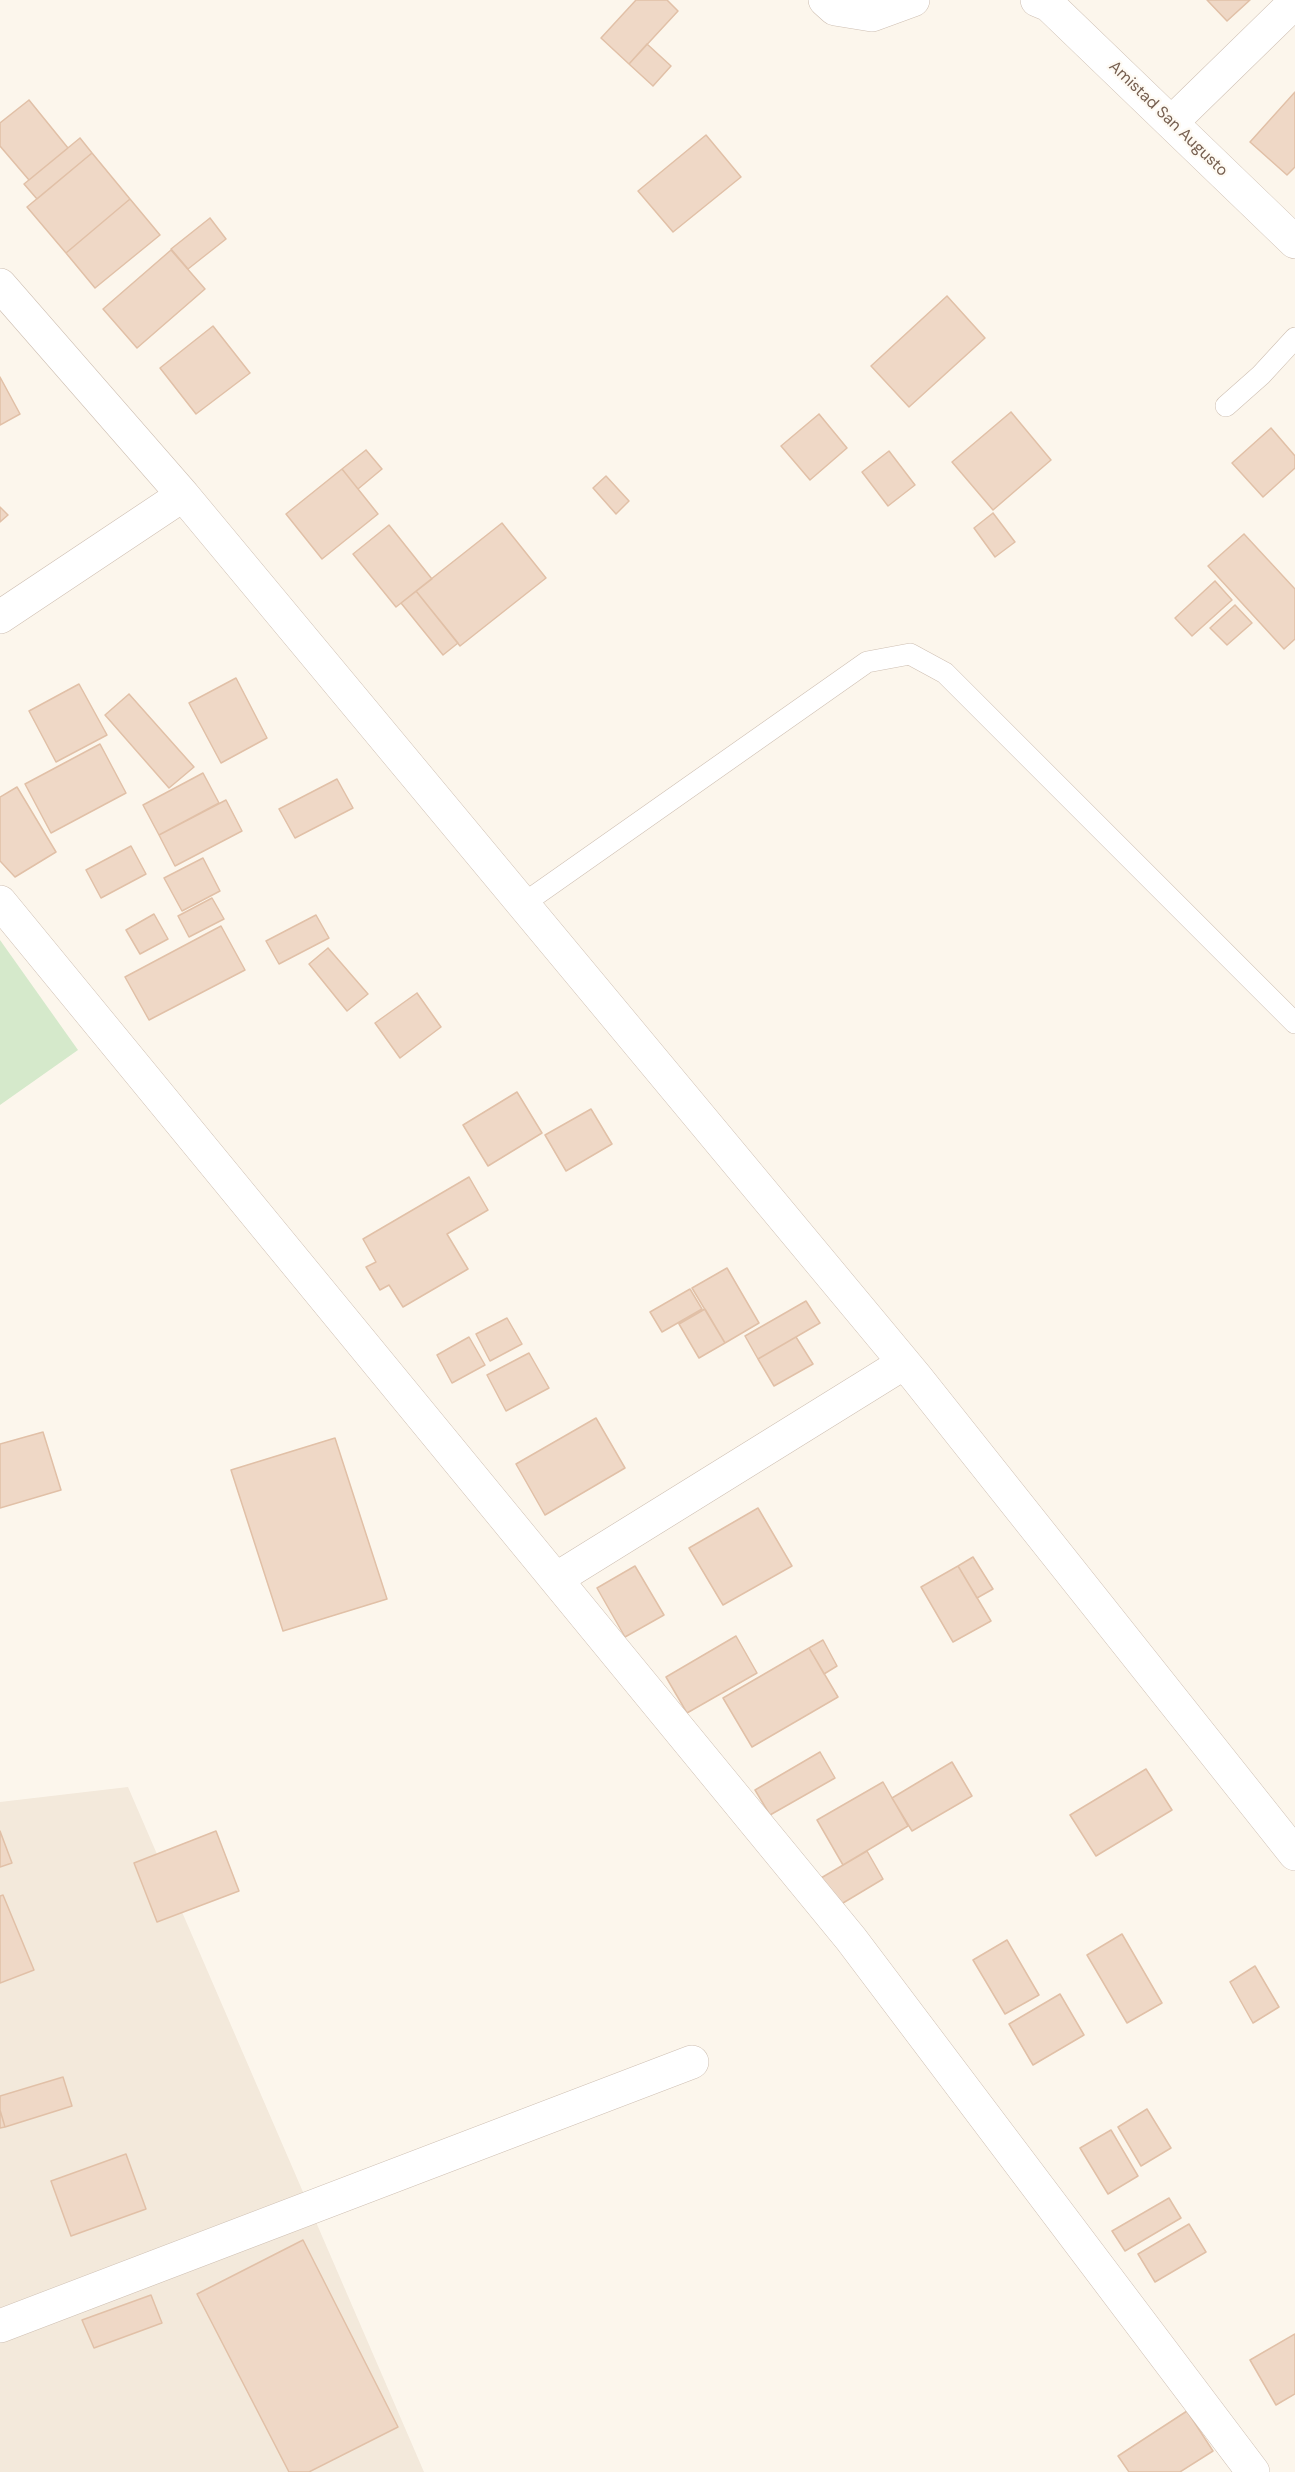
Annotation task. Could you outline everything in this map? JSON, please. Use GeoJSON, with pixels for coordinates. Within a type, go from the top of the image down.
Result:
{"type":"FeatureCollection","features":[{"type":"Feature","properties":{"kind":"street"},"geometry":{"type":"LineString","coordinates":[[825,0],[835,9],[872,15],[913,0]]}},
{"type":"Feature","properties":{"kind":"street","name":"Amistad San Augusto"},"geometry":{"type":"LineString","coordinates":[[1037,0],[1049,5],[1295,242]]}},
{"type":"Feature","properties":{"kind":"street"},"geometry":{"type":"LineString","coordinates":[[1172,122],[1295,2]]}},
{"type":"Feature","properties":{"kind":"street"},"geometry":{"type":"LineString","coordinates":[[0,285],[183,495],[904,1363],[1295,1854]]}},
{"type":"Feature","properties":{"kind":"street"},"geometry":{"type":"LineString","coordinates":[[0,617],[183,495]]}},
{"type":"Feature","properties":{"kind":"street"},"geometry":{"type":"LineString","coordinates":[[0,902],[851,1939],[1252,2472]]}},
{"type":"Feature","properties":{"kind":"street"},"geometry":{"type":"LineString","coordinates":[[556,1579],[904,1363]]}},
{"type":"Feature","properties":{"kind":"street"},"geometry":{"type":"LineString","coordinates":[[0,2326],[692,2062]]}},
{"type":"Feature","properties":{"kind":"lane"},"geometry":{"type":"LineString","coordinates":[[1226,406],[1261,375],[1295,338]]}},
{"type":"Feature","properties":{"kind":"lane"},"geometry":{"type":"LineString","coordinates":[[523,904],[867,662],[910,654],[945,673],[1295,1023]]}},
{"type":"Feature","properties":{"kind":"shaded area"},"geometry":{"type":"Polygon","coordinates":[[[128,1787],[424,2472],[0,2472],[0,1802],[128,1787]]]}},
{"type":"Feature","properties":{"kind":"green space"},"geometry":{"type":"Polygon","coordinates":[[[0,940],[78,1050],[0,1105],[0,940]]]}},
{"type":"Feature","properties":{"kind":"building"},"geometry":{"type":"Polygon","coordinates":[[[636,0],[667,0],[678,11],[629,64],[601,38],[636,0]]]}},
{"type":"Feature","properties":{"kind":"building"},"geometry":{"type":"Polygon","coordinates":[[[1207,0],[1250,0],[1227,21],[1207,0]]]}},
{"type":"Feature","properties":{"kind":"building"},"geometry":{"type":"Polygon","coordinates":[[[647,44],[671,66],[653,86],[629,64],[647,44]]]}},
{"type":"Feature","properties":{"kind":"building"},"geometry":{"type":"Polygon","coordinates":[[[1295,92],[1295,167],[1287,175],[1250,142],[1295,92]]]}},
{"type":"Feature","properties":{"kind":"building"},"geometry":{"type":"Polygon","coordinates":[[[29,100],[68,148],[29,180],[0,146],[0,123],[29,100]]]}},
{"type":"Feature","properties":{"kind":"building"},"geometry":{"type":"Polygon","coordinates":[[[706,135],[741,177],[673,232],[638,191],[706,135]]]}},
{"type":"Feature","properties":{"kind":"building"},"geometry":{"type":"Polygon","coordinates":[[[80,138],[92,153],[37,199],[24,184],[80,138]]]}},
{"type":"Feature","properties":{"kind":"building"},"geometry":{"type":"Polygon","coordinates":[[[92,153],[130,199],[66,253],[27,207],[92,153]]]}},
{"type":"Feature","properties":{"kind":"building"},"geometry":{"type":"Polygon","coordinates":[[[130,199],[160,235],[95,288],[66,253],[130,199]]]}},
{"type":"Feature","properties":{"kind":"building"},"geometry":{"type":"Polygon","coordinates":[[[210,218],[226,239],[188,269],[171,249],[210,218]]]}},
{"type":"Feature","properties":{"kind":"building"},"geometry":{"type":"Polygon","coordinates":[[[171,250],[205,289],[137,348],[103,309],[171,250]]]}},
{"type":"Feature","properties":{"kind":"building"},"geometry":{"type":"Polygon","coordinates":[[[947,296],[985,338],[909,407],[871,366],[947,296]]]}},
{"type":"Feature","properties":{"kind":"building"},"geometry":{"type":"Polygon","coordinates":[[[213,326],[250,373],[196,414],[160,368],[213,326]]]}},
{"type":"Feature","properties":{"kind":"building"},"geometry":{"type":"Polygon","coordinates":[[[0,377],[20,414],[0,425],[0,377]]]}},
{"type":"Feature","properties":{"kind":"building"},"geometry":{"type":"Polygon","coordinates":[[[1011,412],[1051,460],[993,510],[952,462],[1011,412]]]}},
{"type":"Feature","properties":{"kind":"building"},"geometry":{"type":"Polygon","coordinates":[[[819,414],[847,448],[810,480],[781,446],[819,414]]]}},
{"type":"Feature","properties":{"kind":"building"},"geometry":{"type":"Polygon","coordinates":[[[1271,428],[1295,456],[1295,468],[1263,497],[1232,463],[1271,428]]]}},
{"type":"Feature","properties":{"kind":"building"},"geometry":{"type":"Polygon","coordinates":[[[366,450],[382,469],[358,489],[342,469],[366,450]]]}},
{"type":"Feature","properties":{"kind":"building"},"geometry":{"type":"Polygon","coordinates":[[[889,451],[915,485],[888,506],[862,472],[889,451]]]}},
{"type":"Feature","properties":{"kind":"building"},"geometry":{"type":"Polygon","coordinates":[[[342,469],[378,514],[322,559],[286,514],[342,469]]]}},
{"type":"Feature","properties":{"kind":"building"},"geometry":{"type":"Polygon","coordinates":[[[606,476],[629,501],[616,514],[593,488],[606,476]]]}},
{"type":"Feature","properties":{"kind":"building"},"geometry":{"type":"Polygon","coordinates":[[[0,507],[8,515],[0,522],[0,507]]]}},
{"type":"Feature","properties":{"kind":"building"},"geometry":{"type":"Polygon","coordinates":[[[993,513],[1015,542],[995,557],[974,528],[993,513]]]}},
{"type":"Feature","properties":{"kind":"building"},"geometry":{"type":"Polygon","coordinates":[[[502,523],[546,578],[460,646],[416,591],[502,523]]]}},
{"type":"Feature","properties":{"kind":"building"},"geometry":{"type":"Polygon","coordinates":[[[389,525],[432,579],[396,607],[353,554],[389,525]]]}},
{"type":"Feature","properties":{"kind":"building"},"geometry":{"type":"Polygon","coordinates":[[[1244,534],[1295,589],[1295,639],[1284,649],[1208,566],[1244,534]]]}},
{"type":"Feature","properties":{"kind":"building"},"geometry":{"type":"Polygon","coordinates":[[[1215,581],[1232,600],[1192,636],[1175,618],[1215,581]]]}},
{"type":"Feature","properties":{"kind":"building"},"geometry":{"type":"Polygon","coordinates":[[[416,591],[458,643],[443,655],[401,603],[416,591]]]}},
{"type":"Feature","properties":{"kind":"building"},"geometry":{"type":"Polygon","coordinates":[[[1235,605],[1252,623],[1227,645],[1210,628],[1235,605]]]}},
{"type":"Feature","properties":{"kind":"building"},"geometry":{"type":"Polygon","coordinates":[[[236,678],[267,738],[221,763],[189,703],[236,678]]]}},
{"type":"Feature","properties":{"kind":"building"},"geometry":{"type":"Polygon","coordinates":[[[79,684],[107,735],[56,762],[29,711],[79,684]]]}},
{"type":"Feature","properties":{"kind":"building"},"geometry":{"type":"Polygon","coordinates":[[[129,694],[194,767],[169,788],[105,715],[129,694]]]}},
{"type":"Feature","properties":{"kind":"building"},"geometry":{"type":"Polygon","coordinates":[[[100,744],[126,793],[51,833],[25,784],[100,744]]]}},
{"type":"Feature","properties":{"kind":"building"},"geometry":{"type":"Polygon","coordinates":[[[203,773],[219,803],[159,835],[143,805],[203,773]]]}},
{"type":"Feature","properties":{"kind":"building"},"geometry":{"type":"Polygon","coordinates":[[[337,779],[353,808],[295,838],[279,809],[337,779]]]}},
{"type":"Feature","properties":{"kind":"building"},"geometry":{"type":"Polygon","coordinates":[[[17,787],[56,852],[15,877],[0,861],[0,797],[17,787]]]}},
{"type":"Feature","properties":{"kind":"building"},"geometry":{"type":"Polygon","coordinates":[[[226,800],[242,831],[175,866],[159,835],[226,800]]]}},
{"type":"Feature","properties":{"kind":"building"},"geometry":{"type":"Polygon","coordinates":[[[131,846],[146,874],[101,898],[86,870],[131,846]]]}},
{"type":"Feature","properties":{"kind":"building"},"geometry":{"type":"Polygon","coordinates":[[[203,858],[220,891],[182,911],[164,878],[203,858]]]}},
{"type":"Feature","properties":{"kind":"building"},"geometry":{"type":"Polygon","coordinates":[[[212,898],[224,919],[189,937],[178,916],[212,898]]]}},
{"type":"Feature","properties":{"kind":"building"},"geometry":{"type":"Polygon","coordinates":[[[154,914],[168,939],[140,954],[126,930],[154,914]]]}},
{"type":"Feature","properties":{"kind":"building"},"geometry":{"type":"Polygon","coordinates":[[[316,915],[329,938],[279,964],[266,941],[316,915]]]}},
{"type":"Feature","properties":{"kind":"building"},"geometry":{"type":"Polygon","coordinates":[[[221,926],[245,970],[149,1020],[125,977],[221,926]]]}},
{"type":"Feature","properties":{"kind":"building"},"geometry":{"type":"Polygon","coordinates":[[[328,948],[368,994],[347,1011],[309,964],[328,948]]]}},
{"type":"Feature","properties":{"kind":"building"},"geometry":{"type":"Polygon","coordinates":[[[417,993],[441,1027],[400,1058],[375,1023],[417,993]]]}},
{"type":"Feature","properties":{"kind":"building"},"geometry":{"type":"Polygon","coordinates":[[[517,1092],[542,1133],[488,1166],[463,1125],[517,1092]]]}},
{"type":"Feature","properties":{"kind":"building"},"geometry":{"type":"Polygon","coordinates":[[[591,1109],[612,1144],[566,1171],[545,1135],[591,1109]]]}},
{"type":"Feature","properties":{"kind":"building"},"geometry":{"type":"Polygon","coordinates":[[[469,1177],[488,1210],[447,1234],[468,1269],[403,1307],[389,1285],[380,1290],[366,1267],[376,1262],[363,1239],[469,1177]]]}},
{"type":"Feature","properties":{"kind":"building"},"geometry":{"type":"Polygon","coordinates":[[[727,1268],[759,1323],[725,1343],[692,1288],[727,1268]]]}},
{"type":"Feature","properties":{"kind":"building"},"geometry":{"type":"Polygon","coordinates":[[[690,1289],[702,1309],[662,1332],[650,1312],[690,1289]]]}},
{"type":"Feature","properties":{"kind":"building"},"geometry":{"type":"Polygon","coordinates":[[[806,1301],[820,1323],[758,1359],[745,1336],[806,1301]]]}},
{"type":"Feature","properties":{"kind":"building"},"geometry":{"type":"Polygon","coordinates":[[[705,1309],[725,1343],[699,1358],[679,1324],[705,1309]]]}},
{"type":"Feature","properties":{"kind":"building"},"geometry":{"type":"Polygon","coordinates":[[[507,1318],[522,1344],[490,1361],[476,1334],[507,1318]]]}},
{"type":"Feature","properties":{"kind":"building"},"geometry":{"type":"Polygon","coordinates":[[[469,1337],[485,1365],[452,1383],[437,1355],[469,1337]]]}},
{"type":"Feature","properties":{"kind":"building"},"geometry":{"type":"Polygon","coordinates":[[[796,1337],[813,1364],[774,1386],[758,1359],[796,1337]]]}},
{"type":"Feature","properties":{"kind":"building"},"geometry":{"type":"Polygon","coordinates":[[[529,1353],[549,1388],[506,1411],[487,1375],[529,1353]]]}},
{"type":"Feature","properties":{"kind":"building"},"geometry":{"type":"Polygon","coordinates":[[[596,1418],[625,1468],[545,1515],[516,1464],[596,1418]]]}},
{"type":"Feature","properties":{"kind":"building"},"geometry":{"type":"Polygon","coordinates":[[[43,1432],[61,1490],[0,1508],[0,1444],[43,1432]]]}},
{"type":"Feature","properties":{"kind":"building"},"geometry":{"type":"Polygon","coordinates":[[[335,1438],[387,1599],[283,1631],[231,1470],[335,1438]]]}},
{"type":"Feature","properties":{"kind":"building"},"geometry":{"type":"Polygon","coordinates":[[[758,1508],[792,1566],[723,1605],[689,1548],[758,1508]]]}},
{"type":"Feature","properties":{"kind":"building"},"geometry":{"type":"Polygon","coordinates":[[[973,1557],[993,1589],[977,1598],[958,1566],[973,1557]]]}},
{"type":"Feature","properties":{"kind":"building"},"geometry":{"type":"Polygon","coordinates":[[[635,1566],[664,1615],[625,1637],[597,1588],[635,1566]]]}},
{"type":"Feature","properties":{"kind":"building"},"geometry":{"type":"Polygon","coordinates":[[[958,1566],[991,1621],[953,1642],[921,1587],[958,1566]]]}},
{"type":"Feature","properties":{"kind":"building"},"geometry":{"type":"Polygon","coordinates":[[[736,1636],[757,1673],[687,1713],[666,1677],[736,1636]]]}},
{"type":"Feature","properties":{"kind":"building"},"geometry":{"type":"Polygon","coordinates":[[[823,1640],[837,1666],[824,1674],[809,1648],[823,1640]]]}},
{"type":"Feature","properties":{"kind":"building"},"geometry":{"type":"Polygon","coordinates":[[[809,1648],[838,1697],[752,1747],[723,1698],[809,1648]]]}},
{"type":"Feature","properties":{"kind":"building"},"geometry":{"type":"Polygon","coordinates":[[[820,1752],[835,1778],[770,1815],[755,1790],[820,1752]]]}},
{"type":"Feature","properties":{"kind":"building"},"geometry":{"type":"Polygon","coordinates":[[[952,1762],[972,1796],[912,1831],[892,1798],[952,1762]]]}},
{"type":"Feature","properties":{"kind":"building"},"geometry":{"type":"Polygon","coordinates":[[[1146,1769],[1172,1810],[1096,1856],[1070,1815],[1146,1769]]]}},
{"type":"Feature","properties":{"kind":"building"},"geometry":{"type":"Polygon","coordinates":[[[883,1782],[908,1826],[843,1865],[817,1820],[883,1782]]]}},
{"type":"Feature","properties":{"kind":"building"},"geometry":{"type":"Polygon","coordinates":[[[0,1831],[12,1863],[0,1867],[0,1831]]]}},
{"type":"Feature","properties":{"kind":"building"},"geometry":{"type":"Polygon","coordinates":[[[216,1831],[239,1891],[157,1922],[134,1863],[216,1831]]]}},
{"type":"Feature","properties":{"kind":"building"},"geometry":{"type":"Polygon","coordinates":[[[867,1851],[883,1879],[838,1906],[821,1878],[867,1851]]]}},
{"type":"Feature","properties":{"kind":"building"},"geometry":{"type":"Polygon","coordinates":[[[3,1895],[34,1970],[0,1983],[0,1896],[3,1895]]]}},
{"type":"Feature","properties":{"kind":"building"},"geometry":{"type":"Polygon","coordinates":[[[1122,1934],[1162,2003],[1127,2023],[1087,1955],[1122,1934]]]}},
{"type":"Feature","properties":{"kind":"building"},"geometry":{"type":"Polygon","coordinates":[[[1007,1940],[1039,1995],[1005,2014],[973,1960],[1007,1940]]]}},
{"type":"Feature","properties":{"kind":"building"},"geometry":{"type":"Polygon","coordinates":[[[1255,1966],[1279,2007],[1253,2023],[1230,1982],[1255,1966]]]}},
{"type":"Feature","properties":{"kind":"building"},"geometry":{"type":"Polygon","coordinates":[[[1060,1994],[1084,2035],[1033,2065],[1009,2024],[1060,1994]]]}},
{"type":"Feature","properties":{"kind":"building"},"geometry":{"type":"Polygon","coordinates":[[[63,2077],[72,2106],[5,2127],[0,2110],[0,2096],[63,2077]]]}},
{"type":"Feature","properties":{"kind":"building"},"geometry":{"type":"Polygon","coordinates":[[[1147,2109],[1171,2148],[1141,2166],[1118,2127],[1147,2109]]]}},
{"type":"Feature","properties":{"kind":"building"},"geometry":{"type":"Polygon","coordinates":[[[0,2110],[5,2127],[0,2128],[0,2110]]]}},
{"type":"Feature","properties":{"kind":"building"},"geometry":{"type":"Polygon","coordinates":[[[1111,2130],[1138,2176],[1108,2194],[1080,2148],[1111,2130]]]}},
{"type":"Feature","properties":{"kind":"building"},"geometry":{"type":"Polygon","coordinates":[[[126,2154],[146,2209],[71,2236],[51,2181],[126,2154]]]}},
{"type":"Feature","properties":{"kind":"building"},"geometry":{"type":"Polygon","coordinates":[[[1169,2198],[1181,2218],[1125,2251],[1112,2231],[1169,2198]]]}},
{"type":"Feature","properties":{"kind":"building"},"geometry":{"type":"Polygon","coordinates":[[[1189,2224],[1206,2252],[1155,2282],[1138,2254],[1189,2224]]]}},
{"type":"Feature","properties":{"kind":"building"},"geometry":{"type":"Polygon","coordinates":[[[303,2240],[398,2427],[309,2472],[289,2472],[197,2294],[303,2240]]]}},
{"type":"Feature","properties":{"kind":"building"},"geometry":{"type":"Polygon","coordinates":[[[151,2295],[162,2323],[94,2348],[82,2320],[151,2295]]]}},
{"type":"Feature","properties":{"kind":"building"},"geometry":{"type":"Polygon","coordinates":[[[1295,2334],[1295,2394],[1276,2405],[1250,2360],[1295,2334]]]}},
{"type":"Feature","properties":{"kind":"building"},"geometry":{"type":"Polygon","coordinates":[[[1187,2411],[1213,2451],[1180,2472],[1129,2472],[1118,2456],[1187,2411]]]}}]}
